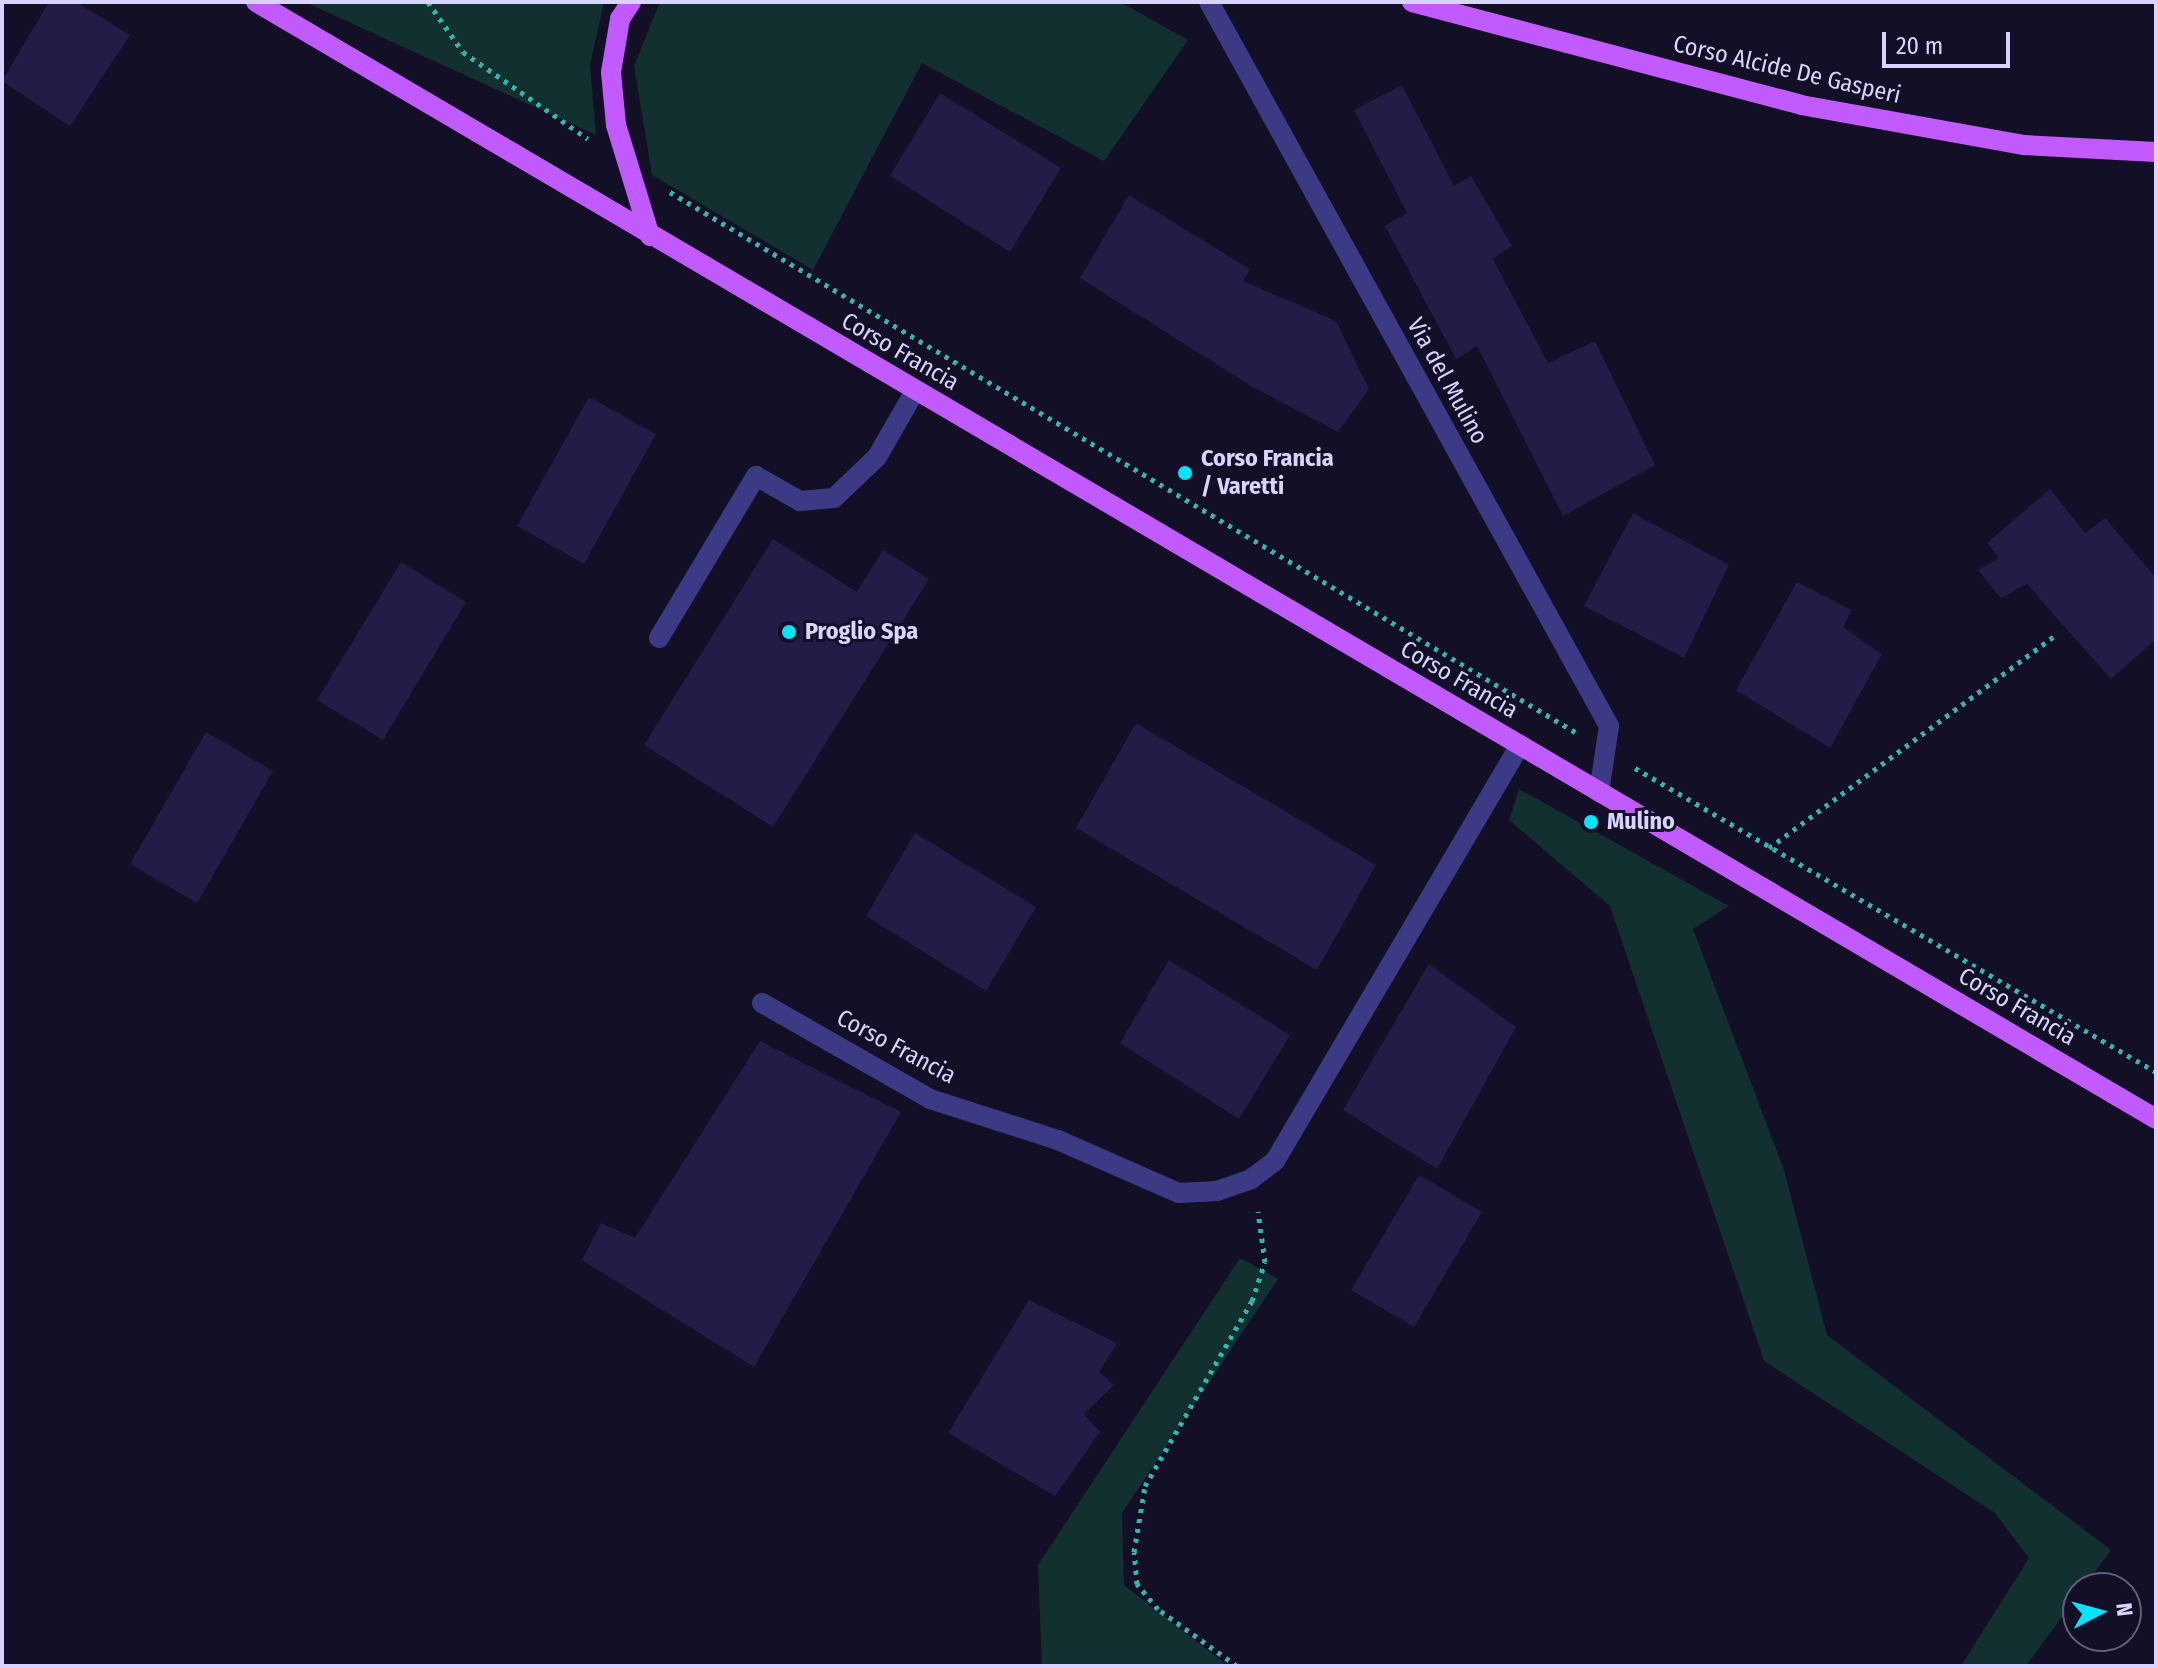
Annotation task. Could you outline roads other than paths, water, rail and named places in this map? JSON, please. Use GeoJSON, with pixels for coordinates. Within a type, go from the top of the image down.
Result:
{"type":"FeatureCollection","features":[{"type":"Feature","properties":{"kind":"main road","name":"Corso Francia"},"geometry":{"type":"LineString","coordinates":[[256,2],[2156,1119]]}},
{"type":"Feature","properties":{"kind":"main road"},"geometry":{"type":"LineString","coordinates":[[631,2],[620,19],[611,72],[616,125],[650,236]]}},
{"type":"Feature","properties":{"kind":"main road","name":"Corso Alcide De Gasperi"},"geometry":{"type":"LineString","coordinates":[[1412,2],[1801,105],[2024,145],[2156,152]]}},
{"type":"Feature","properties":{"kind":"street","name":"Via del Mulino"},"geometry":{"type":"LineString","coordinates":[[1209,2],[1609,726],[1599,792]]}},
{"type":"Feature","properties":{"kind":"street"},"geometry":{"type":"LineString","coordinates":[[659,638],[756,476],[800,501],[834,498],[877,457],[915,391]]}},
{"type":"Feature","properties":{"kind":"street","name":"Corso Francia"},"geometry":{"type":"LineString","coordinates":[[762,1003],[930,1099],[1058,1140],[1179,1193],[1217,1191],[1251,1179],[1275,1161],[1520,745]]}},
{"type":"Feature","properties":{"kind":"place","name":"Corso Francia / Varetti"},"geometry":{"type":"Point","coordinates":[1185,473]}},
{"type":"Feature","properties":{"kind":"place","name":"Proglio Spa"},"geometry":{"type":"Point","coordinates":[789,632]}},
{"type":"Feature","properties":{"kind":"place","name":"Mulino"},"geometry":{"type":"Point","coordinates":[1591,822]}}]}
